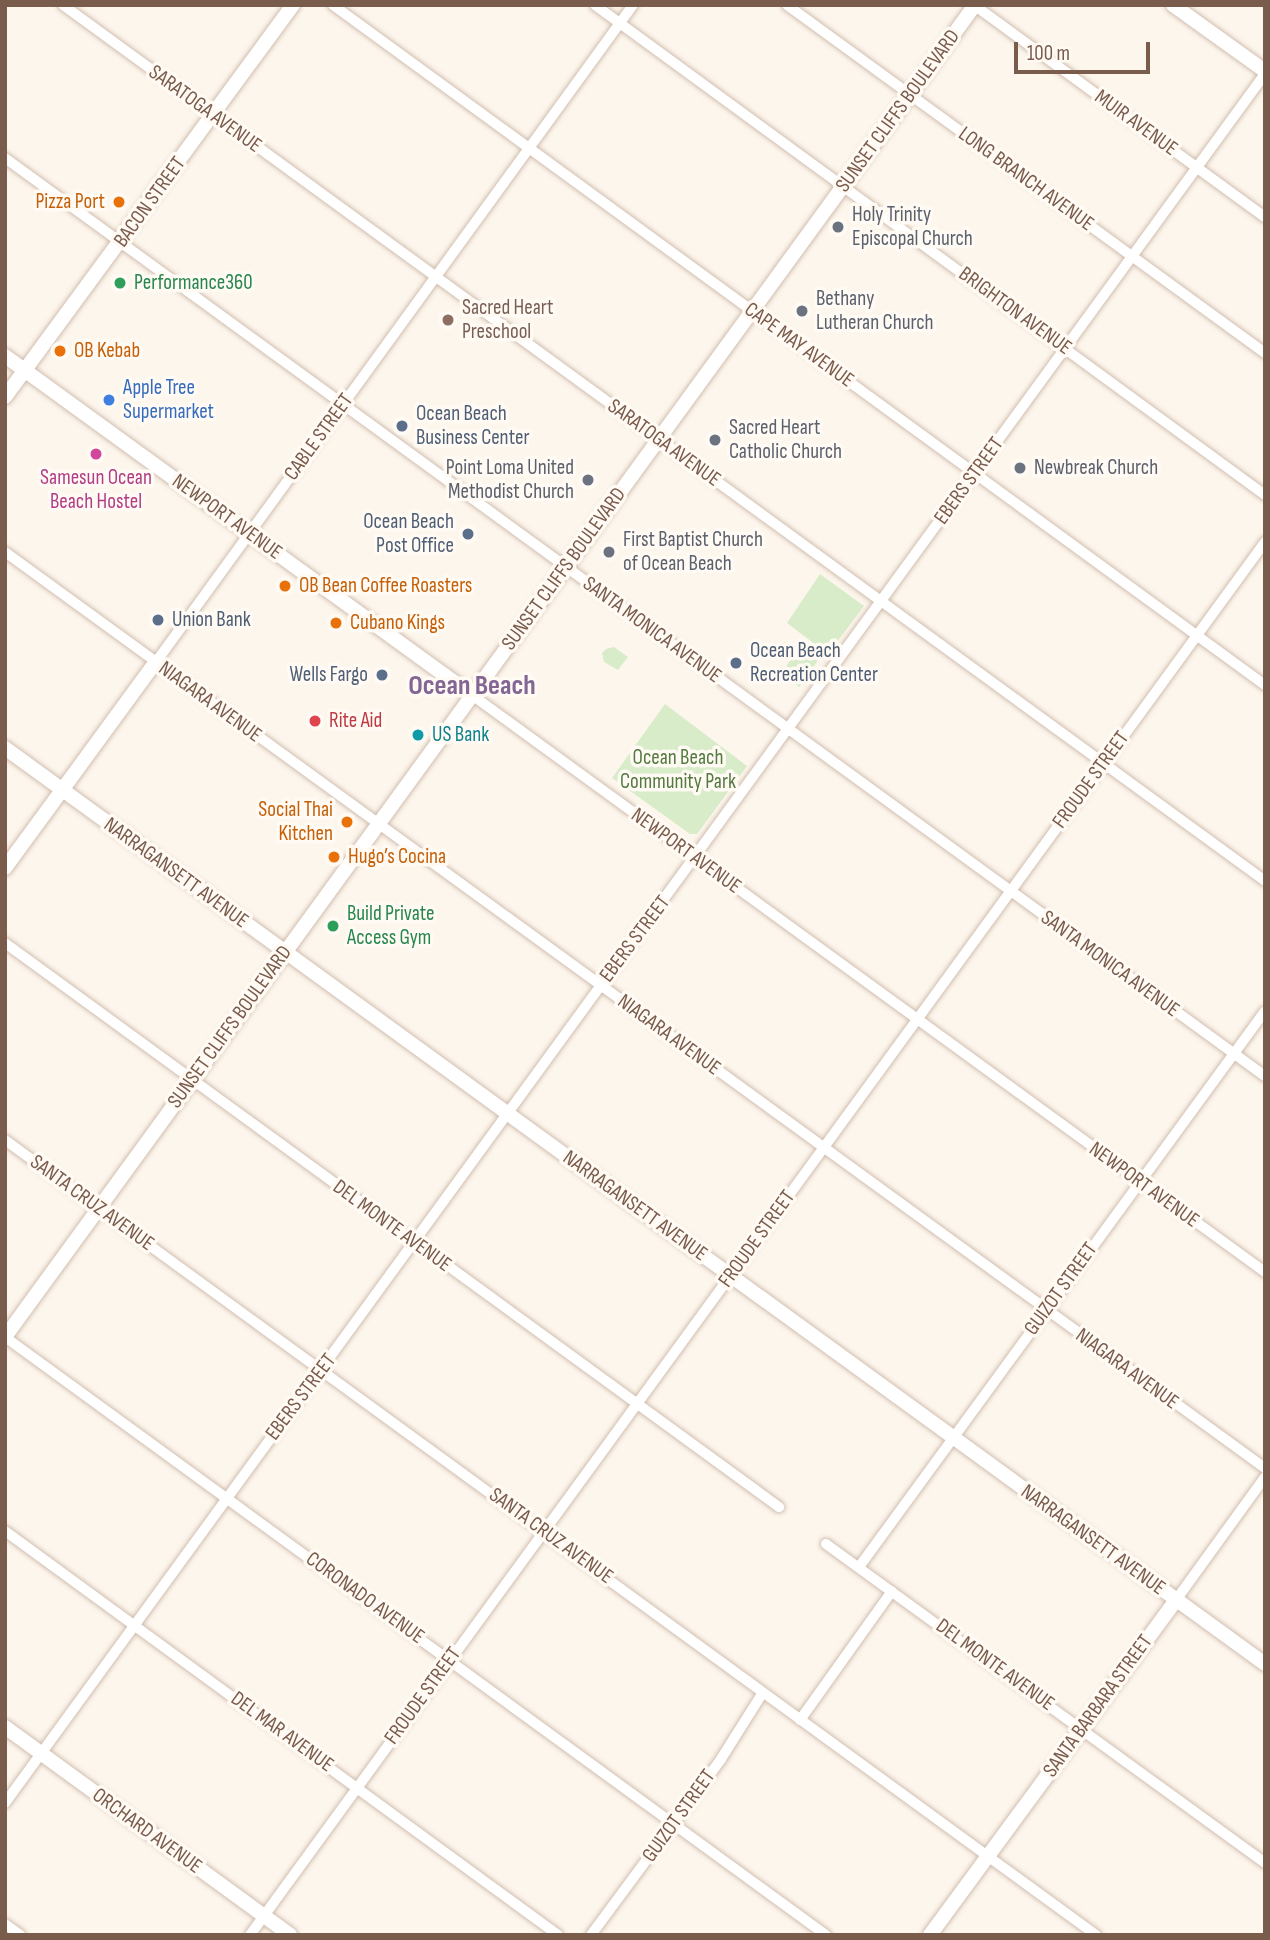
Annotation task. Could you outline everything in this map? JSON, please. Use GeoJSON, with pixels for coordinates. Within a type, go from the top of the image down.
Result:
{"type":"FeatureCollection","features":[{"type":"Feature","properties":{"kind":"street","name":"SARATOGA AVENUE"},"geometry":{"type":"LineString","coordinates":[[62,5],[1265,881]]}},
{"type":"Feature","properties":{"kind":"street","name":"BACON STREET"},"geometry":{"type":"LineString","coordinates":[[5,397],[293,5]]}},
{"type":"Feature","properties":{"kind":"street","name":"CAPE MAY AVENUE"},"geometry":{"type":"LineString","coordinates":[[333,5],[1265,685]]}},
{"type":"Feature","properties":{"kind":"street","name":"BRIGHTON AVENUE"},"geometry":{"type":"LineString","coordinates":[[595,5],[1265,495]]}},
{"type":"Feature","properties":{"kind":"street","name":"CABLE STREET"},"geometry":{"type":"LineString","coordinates":[[5,868],[633,5]]}},
{"type":"Feature","properties":{"kind":"street","name":"LONG BRANCH AVENUE"},"geometry":{"type":"LineString","coordinates":[[786,5],[1265,353]]}},
{"type":"Feature","properties":{"kind":"street","name":"SUNSET CLIFFS BOULEVARD"},"geometry":{"type":"LineString","coordinates":[[5,1337],[975,5]]}},
{"type":"Feature","properties":{"kind":"street","name":"MUIR AVENUE"},"geometry":{"type":"LineString","coordinates":[[975,5],[1265,216]]}},
{"type":"Feature","properties":{"kind":"street"},"geometry":{"type":"LineString","coordinates":[[1173,5],[1265,73]]}},
{"type":"Feature","properties":{"kind":"street","name":"EBERS STREET"},"geometry":{"type":"LineString","coordinates":[[5,1803],[1265,73]]}},
{"type":"Feature","properties":{"kind":"street","name":"SANTA MONICA AVENUE"},"geometry":{"type":"LineString","coordinates":[[5,158],[1265,1076]]}},
{"type":"Feature","properties":{"kind":"street","name":"NEWPORT AVENUE"},"geometry":{"type":"LineString","coordinates":[[5,356],[1265,1272]]}},
{"type":"Feature","properties":{"kind":"street","name":"FROUDE STREET"},"geometry":{"type":"LineString","coordinates":[[250,1935],[1265,542]]}},
{"type":"Feature","properties":{"kind":"street","name":"NIAGARA AVENUE"},"geometry":{"type":"LineString","coordinates":[[5,552],[1265,1468]]}},
{"type":"Feature","properties":{"kind":"street","name":"NARRAGANSETT AVENUE"},"geometry":{"type":"LineString","coordinates":[[5,748],[1265,1664]]}},
{"type":"Feature","properties":{"kind":"street","name":"DEL MONTE AVENUE"},"geometry":{"type":"LineString","coordinates":[[5,943],[779,1507]]}},
{"type":"Feature","properties":{"kind":"street","name":"GUIZOT STREET"},"geometry":{"type":"LineString","coordinates":[[859,1567],[1265,1011]]}},
{"type":"Feature","properties":{"kind":"street","name":"SANTA CRUZ AVENUE"},"geometry":{"type":"LineString","coordinates":[[5,1140],[1096,1935]]}},
{"type":"Feature","properties":{"kind":"street","name":"CORONADO AVENUE"},"geometry":{"type":"LineString","coordinates":[[5,1337],[826,1935]]}},
{"type":"Feature","properties":{"kind":"street","name":"SANTA BARBARA STREET"},"geometry":{"type":"LineString","coordinates":[[930,1935],[1265,1477]]}},
{"type":"Feature","properties":{"kind":"street","name":"DEL MAR AVENUE"},"geometry":{"type":"LineString","coordinates":[[5,1531],[558,1935]]}},
{"type":"Feature","properties":{"kind":"street","name":"DEL MONTE AVENUE"},"geometry":{"type":"LineString","coordinates":[[826,1544],[1265,1863]]}},
{"type":"Feature","properties":{"kind":"street"},"geometry":{"type":"LineString","coordinates":[[800,1720],[892,1591]]}},
{"type":"Feature","properties":{"kind":"street","name":"GUIZOT STREET"},"geometry":{"type":"LineString","coordinates":[[591,1935],[673,1824],[762,1694]]}},
{"type":"Feature","properties":{"kind":"street","name":"ORCHARD AVENUE"},"geometry":{"type":"LineString","coordinates":[[5,1727],[289,1935]]}},
{"type":"Feature","properties":{"kind":"street"},"geometry":{"type":"LineString","coordinates":[[5,1924],[20,1935]]}},
{"type":"Feature","properties":{"kind":"green space"},"geometry":{"type":"Polygon","coordinates":[[[820,574],[864,606],[828,654],[787,623],[820,574]]]}},
{"type":"Feature","properties":{"kind":"green space"},"geometry":{"type":"Polygon","coordinates":[[[801,646],[819,659],[799,687],[781,673],[801,646]]]}},
{"type":"Feature","properties":{"kind":"green space"},"geometry":{"type":"Polygon","coordinates":[[[614,647],[628,657],[618,670],[604,662],[602,653],[614,647]]]}},
{"type":"Feature","properties":{"kind":"green space","name":"Ocean Beach Community Park"},"geometry":{"type":"Polygon","coordinates":[[[665,704],[747,766],[697,834],[690,834],[612,778],[665,704]]]}},
{"type":"Feature","properties":{"kind":"place","name":"Pizza Port"},"geometry":{"type":"Point","coordinates":[119,202]}},
{"type":"Feature","properties":{"kind":"place","name":"Holy Trinity Episcopal Church"},"geometry":{"type":"Point","coordinates":[838,227]}},
{"type":"Feature","properties":{"kind":"place","name":"Performance360"},"geometry":{"type":"Point","coordinates":[120,283]}},
{"type":"Feature","properties":{"kind":"place","name":"Bethany Lutheran Church"},"geometry":{"type":"Point","coordinates":[802,311]}},
{"type":"Feature","properties":{"kind":"place","name":"Sacred Heart Preschool"},"geometry":{"type":"Point","coordinates":[448,320]}},
{"type":"Feature","properties":{"kind":"place","name":"OB Kebab"},"geometry":{"type":"Point","coordinates":[60,351]}},
{"type":"Feature","properties":{"kind":"place","name":"Apple Tree Supermarket"},"geometry":{"type":"Point","coordinates":[109,400]}},
{"type":"Feature","properties":{"kind":"place","name":"Ocean Beach Business Center"},"geometry":{"type":"Point","coordinates":[402,426]}},
{"type":"Feature","properties":{"kind":"place","name":"Sacred Heart Catholic Church"},"geometry":{"type":"Point","coordinates":[715,440]}},
{"type":"Feature","properties":{"kind":"place","name":"Samesun Ocean Beach Hostel"},"geometry":{"type":"Point","coordinates":[96,454]}},
{"type":"Feature","properties":{"kind":"place","name":"Newbreak Church"},"geometry":{"type":"Point","coordinates":[1020,468]}},
{"type":"Feature","properties":{"kind":"place","name":"Point Loma United Methodist Church"},"geometry":{"type":"Point","coordinates":[588,480]}},
{"type":"Feature","properties":{"kind":"place","name":"Ocean Beach Post Office"},"geometry":{"type":"Point","coordinates":[468,534]}},
{"type":"Feature","properties":{"kind":"place","name":"First Baptist Church of Ocean Beach"},"geometry":{"type":"Point","coordinates":[609,552]}},
{"type":"Feature","properties":{"kind":"place","name":"OB Bean Coffee Roasters"},"geometry":{"type":"Point","coordinates":[285,586]}},
{"type":"Feature","properties":{"kind":"place","name":"Union Bank"},"geometry":{"type":"Point","coordinates":[158,620]}},
{"type":"Feature","properties":{"kind":"place","name":"Cubano Kings"},"geometry":{"type":"Point","coordinates":[336,623]}},
{"type":"Feature","properties":{"kind":"place","name":"Ocean Beach Recreation Center"},"geometry":{"type":"Point","coordinates":[736,663]}},
{"type":"Feature","properties":{"kind":"place","name":"Wells Fargo"},"geometry":{"type":"Point","coordinates":[382,675]}},
{"type":"Feature","properties":{"kind":"place","name":"Rite Aid"},"geometry":{"type":"Point","coordinates":[315,721]}},
{"type":"Feature","properties":{"kind":"place","name":"US Bank"},"geometry":{"type":"Point","coordinates":[418,735]}},
{"type":"Feature","properties":{"kind":"place","name":"Social Thai Kitchen"},"geometry":{"type":"Point","coordinates":[347,822]}},
{"type":"Feature","properties":{"kind":"place","name":"Hugo’s Cocina"},"geometry":{"type":"Point","coordinates":[334,857]}},
{"type":"Feature","properties":{"kind":"place","name":"Build Private Access Gym"},"geometry":{"type":"Point","coordinates":[333,926]}},
{"type":"Feature","properties":{"kind":"district","name":"Ocean Beach"},"geometry":{"type":"Point","coordinates":[472,686]}}]}
